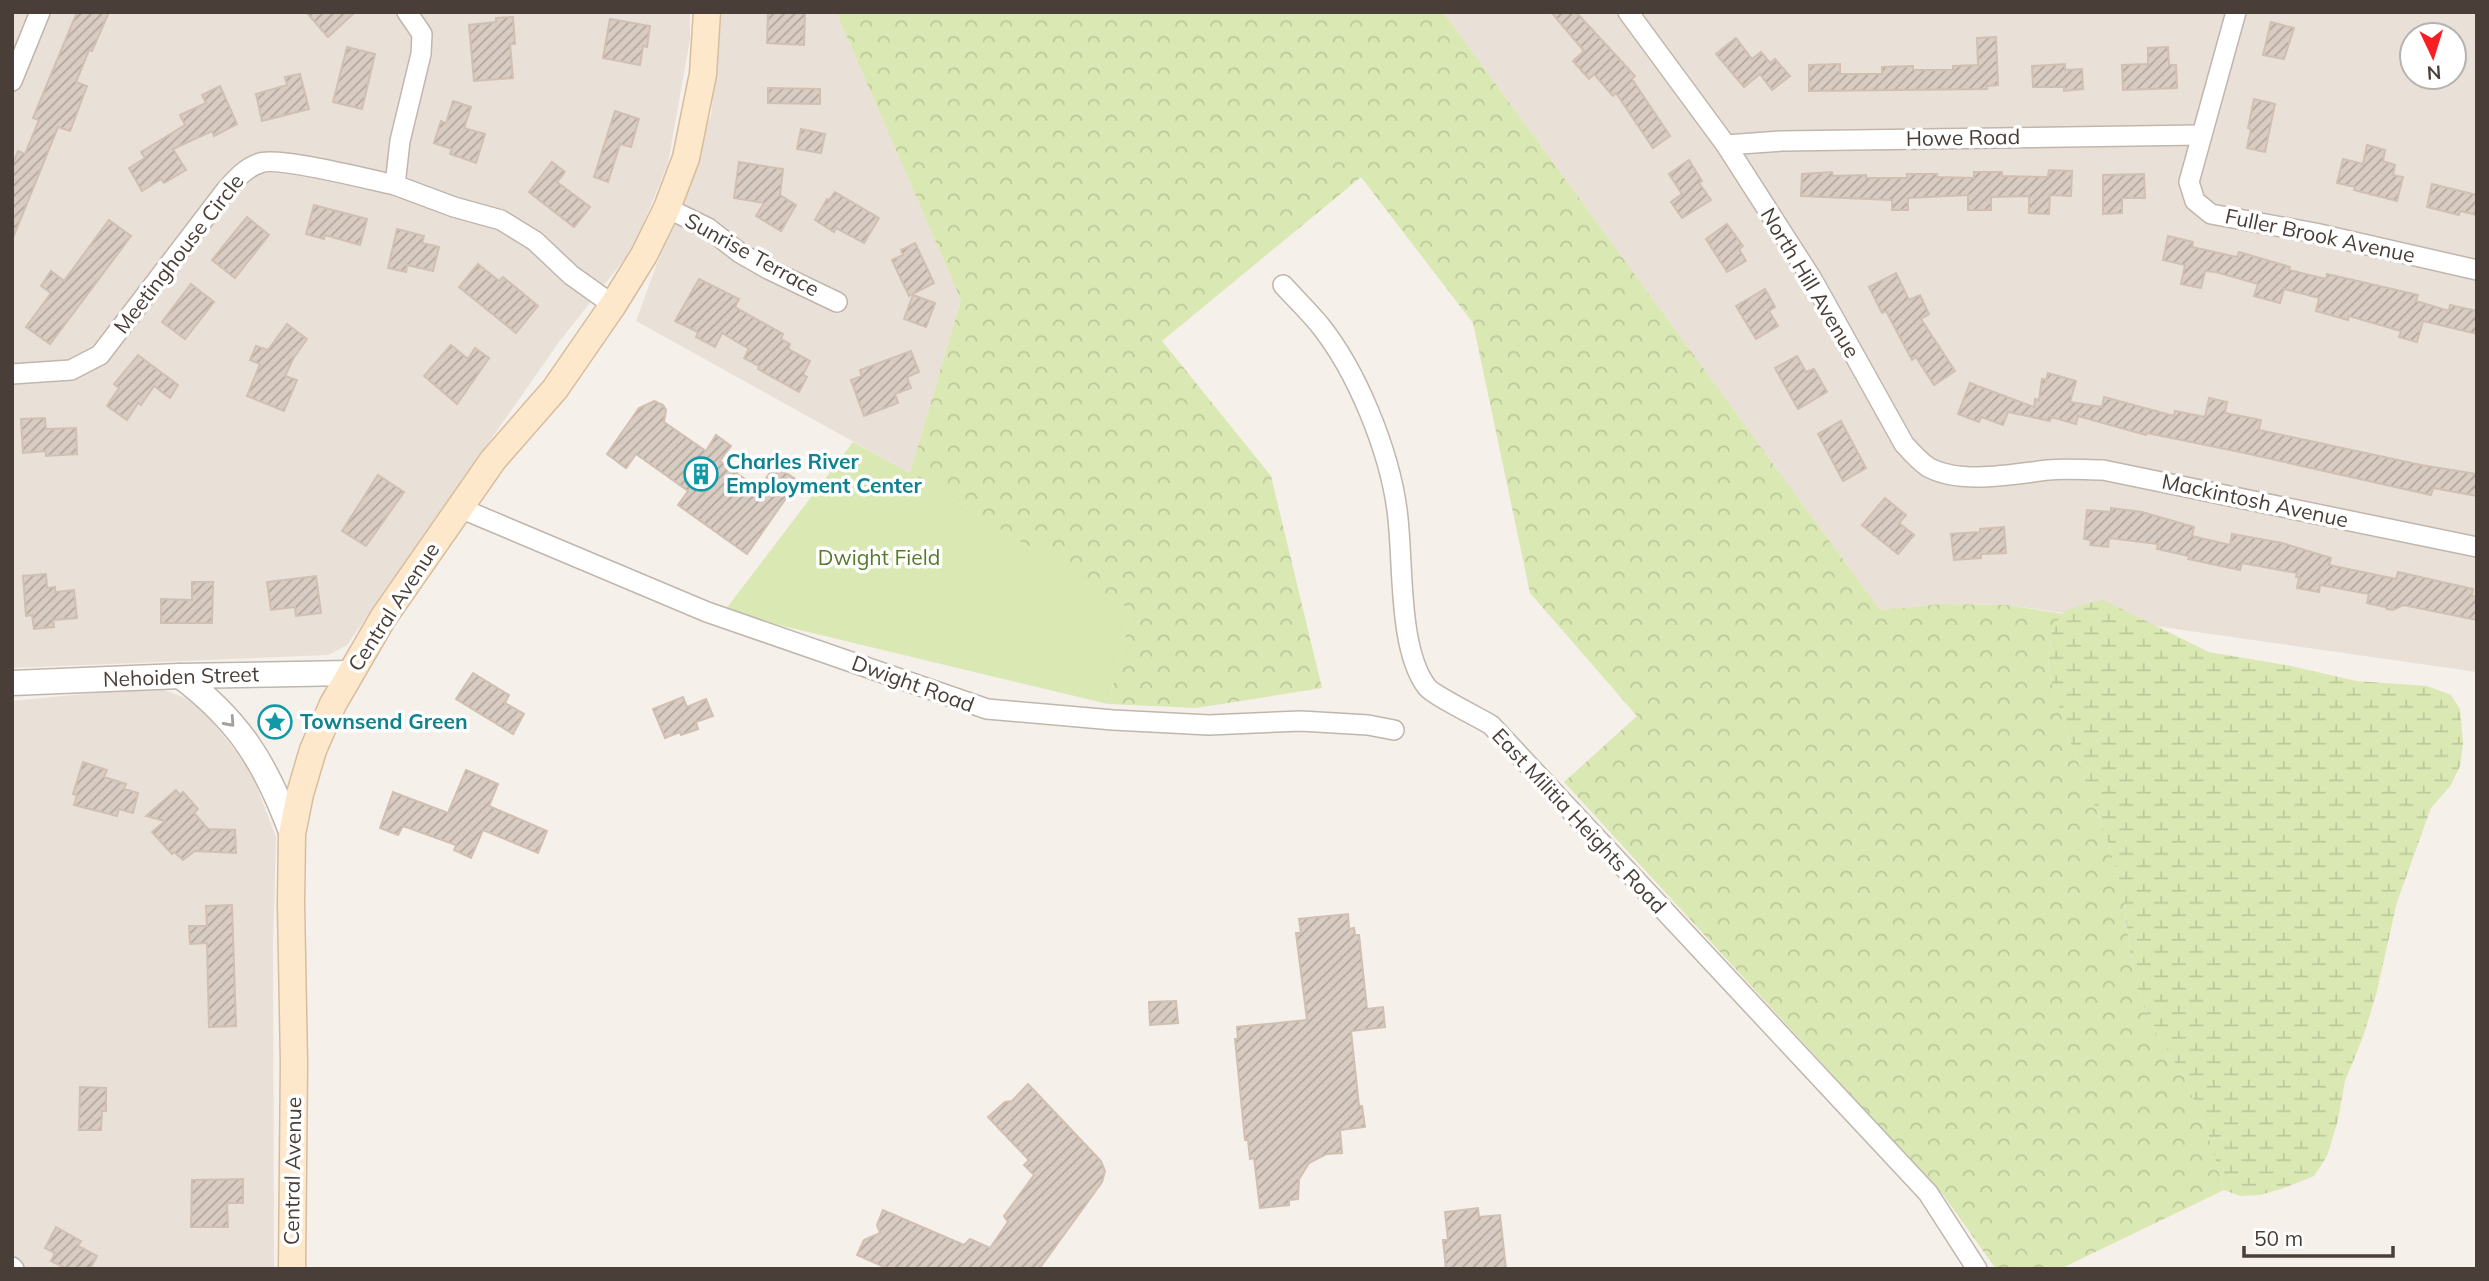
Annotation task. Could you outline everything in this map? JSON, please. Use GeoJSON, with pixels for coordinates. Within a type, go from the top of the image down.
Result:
{"type":"FeatureCollection","features":[{"type":"Feature","properties":{"kind":"main road","name":"Central Avenue"},"geometry":{"type":"LineString","coordinates":[[292,1269],[292,834],[300,794],[315,746],[333,704],[383,618],[493,460],[555,389],[644,255],[667,208],[686,158],[702,74],[707,12]]}},
{"type":"Feature","properties":{"kind":"street"},"geometry":{"type":"LineString","coordinates":[[12,81],[40,12]]}},
{"type":"Feature","properties":{"kind":"street"},"geometry":{"type":"LineString","coordinates":[[395,185],[400,141],[421,54],[422,34],[407,12]]}},
{"type":"Feature","properties":{"kind":"street","name":"North Hill Avenue"},"geometry":{"type":"LineString","coordinates":[[1629,12],[1726,145],[1812,279],[1904,444],[1931,468],[1963,476],[2003,477],[2033,472]]}},
{"type":"Feature","properties":{"kind":"street","name":"Fuller Brook Avenue"},"geometry":{"type":"LineString","coordinates":[[2236,12],[2189,182],[2195,201],[2211,214],[2315,233],[2477,270]]}},
{"type":"Feature","properties":{"kind":"street","name":"Howe Road"},"geometry":{"type":"LineString","coordinates":[[1726,145],[1782,141],[2200,135]]}},
{"type":"Feature","properties":{"kind":"street","name":"Meetinghouse Circle"},"geometry":{"type":"LineString","coordinates":[[12,374],[71,370],[100,355],[226,190],[247,169],[263,161],[298,165],[395,185],[453,207],[501,220],[535,241],[571,275],[613,305]]}},
{"type":"Feature","properties":{"kind":"street","name":"Sunrise Terrace"},"geometry":{"type":"LineString","coordinates":[[667,208],[708,228],[740,253],[768,269],[837,302]]}},
{"type":"Feature","properties":{"kind":"street","name":"East Militia Heights Road"},"geometry":{"type":"LineString","coordinates":[[1283,285],[1320,326],[1356,383],[1377,431],[1397,509],[1404,602],[1411,649],[1416,669],[1429,690],[1475,714],[1491,726],[1928,1193],[1977,1269]]}},
{"type":"Feature","properties":{"kind":"street","name":"Mackintosh Avenue"},"geometry":{"type":"LineString","coordinates":[[2033,472],[2103,470],[2477,547]]}},
{"type":"Feature","properties":{"kind":"street","name":"Dwight Road"},"geometry":{"type":"LineString","coordinates":[[460,508],[707,612],[987,709],[1209,725],[1301,721],[1367,725],[1394,730]]}},
{"type":"Feature","properties":{"kind":"street","name":"Nehoiden Street"},"geometry":{"type":"LineString","coordinates":[[12,683],[350,673]]}},
{"type":"Feature","properties":{"kind":"street"},"geometry":{"type":"LineString","coordinates":[[180,676],[213,703],[256,754],[272,784],[292,834]]}},
{"type":"Feature","properties":{"kind":"shaded area"},"geometry":{"type":"Polygon","coordinates":[[[12,12],[690,12],[690,39],[668,163],[634,247],[559,342],[347,645],[328,655],[12,668],[12,12]]]}},
{"type":"Feature","properties":{"kind":"shaded area"},"geometry":{"type":"Polygon","coordinates":[[[722,12],[836,12],[961,300],[910,473],[636,321],[711,115],[722,12]]]}},
{"type":"Feature","properties":{"kind":"shaded area"},"geometry":{"type":"Polygon","coordinates":[[[1443,12],[2477,12],[2477,672],[2007,605],[1941,604],[1880,610],[1443,12]]]}},
{"type":"Feature","properties":{"kind":"shaded area"},"geometry":{"type":"Polygon","coordinates":[[[156,687],[196,702],[250,769],[276,837],[273,941],[274,1269],[12,1269],[12,701],[156,687]]]}},
{"type":"Feature","properties":{"kind":"green space"},"geometry":{"type":"Polygon","coordinates":[[[836,12],[1443,12],[1880,610],[1941,604],[2007,605],[2064,614],[2052,628],[2048,669],[2066,731],[2106,835],[2123,895],[2131,960],[2139,994],[2151,1025],[2183,1075],[2208,1133],[2224,1190],[2060,1269],[1996,1269],[1944,1196],[1564,782],[1637,716],[1530,593],[1473,323],[1361,177],[1162,341],[1271,476],[1322,688],[1196,708],[1108,704],[1132,611],[910,473],[961,300],[836,12]]]}},
{"type":"Feature","properties":{"kind":"green space","name":"Dwight Field"},"geometry":{"type":"Polygon","coordinates":[[[853,442],[910,473],[1132,611],[1108,704],[775,624],[726,609],[853,442]]]}},
{"type":"Feature","properties":{"kind":"green space"},"geometry":{"type":"Polygon","coordinates":[[[2103,600],[2209,652],[2291,666],[2356,681],[2427,686],[2451,695],[2460,709],[2463,744],[2460,766],[2451,785],[2431,808],[2397,902],[2376,995],[2345,1081],[2338,1120],[2327,1156],[2314,1176],[2260,1195],[2240,1196],[2224,1190],[2208,1133],[2183,1075],[2151,1025],[2139,994],[2131,960],[2123,895],[2106,835],[2066,731],[2048,669],[2052,628],[2065,611],[2103,600]]]}},
{"type":"Feature","properties":{"kind":"building"},"geometry":{"type":"Polygon","coordinates":[[[77,12],[109,12],[76,82],[87,86],[70,131],[58,127],[12,240],[12,165],[18,151],[25,154],[39,120],[33,118],[77,12]]]}},
{"type":"Feature","properties":{"kind":"building"},"geometry":{"type":"Polygon","coordinates":[[[306,12],[355,12],[328,37],[306,12]]]}},
{"type":"Feature","properties":{"kind":"building"},"geometry":{"type":"Polygon","coordinates":[[[768,12],[805,13],[804,45],[767,43],[768,12]]]}},
{"type":"Feature","properties":{"kind":"building"},"geometry":{"type":"Polygon","coordinates":[[[1551,12],[1576,12],[1635,76],[1632,79],[1670,136],[1653,148],[1616,93],[1613,96],[1594,74],[1589,79],[1573,61],[1584,51],[1551,12]]]}},
{"type":"Feature","properties":{"kind":"building"},"geometry":{"type":"Polygon","coordinates":[[[513,17],[515,44],[510,44],[513,78],[474,81],[469,25],[513,17]]]}},
{"type":"Feature","properties":{"kind":"building"},"geometry":{"type":"Polygon","coordinates":[[[610,19],[650,26],[647,47],[643,46],[640,65],[603,58],[610,19]]]}},
{"type":"Feature","properties":{"kind":"building"},"geometry":{"type":"Polygon","coordinates":[[[2271,22],[2294,28],[2284,59],[2263,55],[2271,22]]]}},
{"type":"Feature","properties":{"kind":"building"},"geometry":{"type":"Polygon","coordinates":[[[1996,37],[1998,85],[1987,86],[1987,89],[1809,91],[1809,65],[1840,64],[1840,74],[1882,74],[1882,67],[1913,66],[1913,70],[1953,70],[1953,66],[1978,65],[1977,38],[1996,37]]]}},
{"type":"Feature","properties":{"kind":"building"},"geometry":{"type":"Polygon","coordinates":[[[1736,38],[1752,59],[1761,52],[1770,63],[1775,59],[1790,76],[1772,90],[1760,74],[1744,87],[1716,54],[1736,38]]]}},
{"type":"Feature","properties":{"kind":"building"},"geometry":{"type":"Polygon","coordinates":[[[347,47],[375,54],[362,109],[333,102],[347,47]]]}},
{"type":"Feature","properties":{"kind":"building"},"geometry":{"type":"Polygon","coordinates":[[[2168,47],[2169,65],[2176,65],[2177,88],[2123,90],[2122,65],[2148,64],[2148,48],[2168,47]]]}},
{"type":"Feature","properties":{"kind":"building"},"geometry":{"type":"Polygon","coordinates":[[[2065,64],[2065,70],[2082,69],[2083,89],[2064,91],[2064,87],[2033,87],[2032,66],[2065,64]]]}},
{"type":"Feature","properties":{"kind":"building"},"geometry":{"type":"Polygon","coordinates":[[[300,74],[309,109],[262,121],[256,94],[287,85],[285,77],[300,74]]]}},
{"type":"Feature","properties":{"kind":"building"},"geometry":{"type":"Polygon","coordinates":[[[220,86],[237,124],[214,136],[212,131],[173,149],[186,170],[164,183],[161,179],[142,191],[129,168],[145,158],[141,152],[185,125],[180,115],[206,103],[202,95],[220,86]]]}},
{"type":"Feature","properties":{"kind":"building"},"geometry":{"type":"Polygon","coordinates":[[[768,88],[820,89],[820,104],[768,103],[768,88]]]}},
{"type":"Feature","properties":{"kind":"building"},"geometry":{"type":"Polygon","coordinates":[[[2254,99],[2275,104],[2265,152],[2247,148],[2254,99]]]}},
{"type":"Feature","properties":{"kind":"building"},"geometry":{"type":"Polygon","coordinates":[[[453,101],[471,107],[464,128],[485,134],[476,163],[450,154],[452,149],[434,143],[441,121],[446,123],[453,101]]]}},
{"type":"Feature","properties":{"kind":"building"},"geometry":{"type":"Polygon","coordinates":[[[615,111],[639,119],[631,147],[620,144],[608,182],[594,177],[615,111]]]}},
{"type":"Feature","properties":{"kind":"building"},"geometry":{"type":"Polygon","coordinates":[[[801,129],[825,134],[821,153],[797,149],[801,129]]]}},
{"type":"Feature","properties":{"kind":"building"},"geometry":{"type":"Polygon","coordinates":[[[2367,145],[2385,150],[2383,161],[2395,165],[2393,175],[2403,177],[2397,201],[2337,183],[2343,159],[2363,164],[2367,145]]]}},
{"type":"Feature","properties":{"kind":"building"},"geometry":{"type":"Polygon","coordinates":[[[1689,160],[1702,181],[1699,183],[1711,200],[1682,218],[1671,202],[1682,194],[1669,174],[1689,160]]]}},
{"type":"Feature","properties":{"kind":"building"},"geometry":{"type":"Polygon","coordinates":[[[552,162],[565,172],[557,182],[590,207],[574,227],[529,192],[552,162]]]}},
{"type":"Feature","properties":{"kind":"building"},"geometry":{"type":"Polygon","coordinates":[[[739,162],[783,169],[780,195],[796,205],[781,231],[756,216],[764,203],[734,198],[739,162]]]}},
{"type":"Feature","properties":{"kind":"building"},"geometry":{"type":"Polygon","coordinates":[[[2049,170],[2072,171],[2071,196],[2050,195],[2049,214],[2029,213],[2029,196],[1991,197],[1991,210],[1968,210],[1968,195],[1908,198],[1908,210],[1892,210],[1892,200],[1801,196],[1802,174],[1832,172],[1833,176],[1907,178],[1907,174],[1937,174],[1937,177],[1974,178],[1974,172],[2002,172],[2002,176],[2048,177],[2049,170]]]}},
{"type":"Feature","properties":{"kind":"building"},"geometry":{"type":"Polygon","coordinates":[[[2144,174],[2145,198],[2122,198],[2122,213],[2103,214],[2103,175],[2144,174]]]}},
{"type":"Feature","properties":{"kind":"building"},"geometry":{"type":"Polygon","coordinates":[[[2432,184],[2477,195],[2477,215],[2460,211],[2459,215],[2427,207],[2432,184]]]}},
{"type":"Feature","properties":{"kind":"building"},"geometry":{"type":"Polygon","coordinates":[[[835,192],[879,218],[864,243],[836,228],[834,232],[815,220],[827,199],[835,192]]]}},
{"type":"Feature","properties":{"kind":"building"},"geometry":{"type":"Polygon","coordinates":[[[314,205],[367,219],[360,245],[325,235],[324,239],[306,234],[314,205]]]}},
{"type":"Feature","properties":{"kind":"building"},"geometry":{"type":"Polygon","coordinates":[[[247,217],[269,235],[235,278],[212,260],[247,217]]]}},
{"type":"Feature","properties":{"kind":"building"},"geometry":{"type":"Polygon","coordinates":[[[109,220],[131,236],[50,344],[26,327],[51,293],[41,286],[51,271],[64,281],[109,220]]]}},
{"type":"Feature","properties":{"kind":"building"},"geometry":{"type":"Polygon","coordinates":[[[1727,224],[1743,246],[1739,249],[1746,261],[1727,272],[1706,239],[1727,224]]]}},
{"type":"Feature","properties":{"kind":"building"},"geometry":{"type":"Polygon","coordinates":[[[397,229],[424,236],[422,243],[439,247],[433,271],[407,265],[406,272],[388,268],[397,229]]]}},
{"type":"Feature","properties":{"kind":"building"},"geometry":{"type":"Polygon","coordinates":[[[2168,236],[2193,242],[2192,247],[2237,257],[2239,252],[2290,267],[2289,270],[2326,279],[2327,274],[2418,295],[2416,301],[2449,311],[2450,305],[2477,311],[2477,334],[2423,321],[2417,342],[2399,337],[2401,331],[2349,316],[2348,320],[2316,311],[2319,298],[2284,289],[2280,303],[2254,296],[2258,284],[2216,272],[2205,271],[2201,288],[2181,284],[2185,265],[2163,260],[2168,236]]]}},
{"type":"Feature","properties":{"kind":"building"},"geometry":{"type":"Polygon","coordinates":[[[915,243],[934,283],[909,296],[892,260],[903,255],[901,250],[915,243]]]}},
{"type":"Feature","properties":{"kind":"building"},"geometry":{"type":"Polygon","coordinates":[[[478,264],[499,281],[503,277],[538,306],[516,333],[459,287],[478,264]]]}},
{"type":"Feature","properties":{"kind":"building"},"geometry":{"type":"Polygon","coordinates":[[[1896,273],[1909,300],[1920,295],[1929,314],[1921,319],[1955,371],[1934,385],[1916,357],[1912,360],[1886,311],[1882,313],[1869,287],[1896,273]]]}},
{"type":"Feature","properties":{"kind":"building"},"geometry":{"type":"Polygon","coordinates":[[[699,279],[739,299],[735,307],[783,334],[781,339],[790,344],[788,349],[810,361],[803,375],[807,377],[799,392],[758,369],[759,366],[744,358],[749,349],[722,333],[715,347],[696,337],[698,332],[675,321],[699,279]]]}},
{"type":"Feature","properties":{"kind":"building"},"geometry":{"type":"Polygon","coordinates":[[[191,284],[214,302],[185,339],[162,322],[191,284]]]}},
{"type":"Feature","properties":{"kind":"building"},"geometry":{"type":"Polygon","coordinates":[[[1765,289],[1775,307],[1769,311],[1778,326],[1756,339],[1736,306],[1765,289]]]}},
{"type":"Feature","properties":{"kind":"building"},"geometry":{"type":"Polygon","coordinates":[[[913,295],[935,303],[926,327],[904,319],[913,295]]]}},
{"type":"Feature","properties":{"kind":"building"},"geometry":{"type":"Polygon","coordinates":[[[287,324],[307,339],[285,376],[297,380],[284,411],[247,396],[260,364],[250,360],[256,346],[268,350],[287,324]]]}},
{"type":"Feature","properties":{"kind":"building"},"geometry":{"type":"Polygon","coordinates":[[[451,345],[468,359],[475,348],[489,358],[457,404],[424,376],[451,345]]]}},
{"type":"Feature","properties":{"kind":"building"},"geometry":{"type":"Polygon","coordinates":[[[911,351],[919,372],[907,377],[911,388],[895,394],[898,403],[864,416],[851,380],[862,376],[860,370],[911,351]]]}},
{"type":"Feature","properties":{"kind":"building"},"geometry":{"type":"Polygon","coordinates":[[[138,355],[178,385],[170,398],[154,386],[127,420],[107,406],[119,388],[114,384],[138,355]]]}},
{"type":"Feature","properties":{"kind":"building"},"geometry":{"type":"Polygon","coordinates":[[[1797,356],[1806,372],[1814,369],[1827,392],[1798,409],[1775,368],[1797,356]]]}},
{"type":"Feature","properties":{"kind":"building"},"geometry":{"type":"Polygon","coordinates":[[[2048,373],[2076,381],[2070,402],[2102,407],[2104,397],[2174,416],[2175,411],[2205,417],[2209,398],[2227,402],[2225,413],[2261,420],[2259,430],[2421,465],[2477,474],[2477,496],[2433,488],[2431,495],[2240,452],[2147,433],[2146,435],[2078,416],[2076,424],[2051,417],[2050,421],[2008,412],[2003,425],[1981,417],[1979,422],[1958,414],[1970,383],[2034,407],[2035,399],[2039,400],[2042,379],[2046,380],[2048,373]]]}},
{"type":"Feature","properties":{"kind":"building","name":"Charles River Employment Center"},"geometry":{"type":"Polygon","coordinates":[[[654,401],[663,405],[666,410],[664,422],[706,451],[716,435],[731,446],[720,461],[759,489],[775,465],[798,481],[747,554],[678,505],[688,491],[636,454],[626,468],[607,454],[639,408],[654,401]]]}},
{"type":"Feature","properties":{"kind":"building"},"geometry":{"type":"Polygon","coordinates":[[[45,418],[46,429],[76,428],[77,454],[46,456],[46,451],[23,453],[21,419],[45,418]]]}},
{"type":"Feature","properties":{"kind":"building"},"geometry":{"type":"Polygon","coordinates":[[[1841,421],[1866,468],[1843,481],[1818,434],[1841,421]]]}},
{"type":"Feature","properties":{"kind":"building"},"geometry":{"type":"Polygon","coordinates":[[[378,475],[404,492],[366,546],[342,531],[378,475]]]}},
{"type":"Feature","properties":{"kind":"building"},"geometry":{"type":"Polygon","coordinates":[[[1885,498],[1906,515],[1899,523],[1914,535],[1898,554],[1862,525],[1885,498]]]}},
{"type":"Feature","properties":{"kind":"building"},"geometry":{"type":"Polygon","coordinates":[[[2111,508],[2142,512],[2194,527],[2192,536],[2230,545],[2232,534],[2282,543],[2331,558],[2329,565],[2396,579],[2398,572],[2473,589],[2472,596],[2477,597],[2477,620],[2403,605],[2393,610],[2387,609],[2367,603],[2369,594],[2320,585],[2319,592],[2297,588],[2297,573],[2242,563],[2240,570],[2188,559],[2189,556],[2157,549],[2158,544],[2109,538],[2108,547],[2090,545],[2091,540],[2084,539],[2087,510],[2111,512],[2111,508]]]}},
{"type":"Feature","properties":{"kind":"building"},"geometry":{"type":"Polygon","coordinates":[[[2004,527],[2006,553],[1981,554],[1981,558],[1954,560],[1951,534],[2004,527]]]}},
{"type":"Feature","properties":{"kind":"building"},"geometry":{"type":"Polygon","coordinates":[[[46,574],[47,588],[55,587],[55,592],[74,590],[77,618],[53,620],[54,627],[34,629],[32,615],[26,616],[23,576],[46,574]]]}},
{"type":"Feature","properties":{"kind":"building"},"geometry":{"type":"Polygon","coordinates":[[[316,576],[321,613],[296,616],[295,607],[271,610],[267,582],[316,576]]]}},
{"type":"Feature","properties":{"kind":"building"},"geometry":{"type":"Polygon","coordinates":[[[192,582],[213,582],[212,623],[161,623],[161,599],[192,600],[192,582]]]}},
{"type":"Feature","properties":{"kind":"building"},"geometry":{"type":"Polygon","coordinates":[[[473,673],[509,695],[505,703],[524,714],[513,734],[456,699],[473,673]]]}},
{"type":"Feature","properties":{"kind":"building"},"geometry":{"type":"Polygon","coordinates":[[[683,697],[687,707],[706,699],[713,716],[696,722],[698,729],[665,738],[653,709],[683,697]]]}},
{"type":"Feature","properties":{"kind":"building"},"geometry":{"type":"Polygon","coordinates":[[[83,762],[107,770],[104,777],[126,784],[124,789],[138,793],[133,813],[119,809],[117,816],[74,805],[77,795],[73,794],[83,762]]]}},
{"type":"Feature","properties":{"kind":"building"},"geometry":{"type":"Polygon","coordinates":[[[466,770],[498,784],[489,806],[547,831],[538,853],[483,830],[471,858],[454,850],[456,845],[403,826],[398,835],[380,828],[393,792],[448,813],[466,770]]]}},
{"type":"Feature","properties":{"kind":"building"},"geometry":{"type":"Polygon","coordinates":[[[176,790],[180,795],[183,792],[198,809],[194,813],[208,829],[235,830],[236,853],[195,851],[183,860],[174,852],[172,854],[152,832],[165,821],[146,816],[176,790]]]}},
{"type":"Feature","properties":{"kind":"building"},"geometry":{"type":"Polygon","coordinates":[[[232,905],[236,1026],[209,1027],[207,943],[190,944],[189,926],[207,926],[206,906],[232,905]]]}},
{"type":"Feature","properties":{"kind":"building"},"geometry":{"type":"Polygon","coordinates":[[[1348,914],[1349,929],[1354,928],[1355,935],[1359,935],[1367,1009],[1383,1007],[1385,1027],[1351,1031],[1359,1106],[1362,1106],[1365,1127],[1340,1130],[1342,1153],[1326,1154],[1309,1163],[1299,1179],[1298,1199],[1289,1200],[1289,1205],[1260,1208],[1254,1158],[1250,1159],[1248,1140],[1245,1140],[1235,1039],[1238,1039],[1237,1027],[1307,1020],[1296,933],[1301,933],[1299,919],[1348,914]]]}},
{"type":"Feature","properties":{"kind":"building"},"geometry":{"type":"Polygon","coordinates":[[[1176,1001],[1178,1023],[1150,1025],[1149,1002],[1176,1001]]]}},
{"type":"Feature","properties":{"kind":"building"},"geometry":{"type":"Polygon","coordinates":[[[1028,1084],[1101,1161],[1105,1171],[1102,1182],[1039,1269],[889,1269],[857,1255],[864,1240],[880,1233],[877,1225],[883,1210],[964,1245],[970,1239],[990,1248],[1008,1222],[1004,1216],[1034,1175],[1024,1165],[1029,1160],[988,1117],[1005,1102],[1012,1101],[1028,1084]]]}},
{"type":"Feature","properties":{"kind":"building"},"geometry":{"type":"Polygon","coordinates":[[[80,1087],[106,1088],[106,1111],[102,1111],[101,1130],[79,1130],[80,1087]]]}},
{"type":"Feature","properties":{"kind":"building"},"geometry":{"type":"Polygon","coordinates":[[[243,1179],[243,1203],[227,1203],[228,1227],[191,1227],[192,1180],[243,1179]]]}},
{"type":"Feature","properties":{"kind":"building"},"geometry":{"type":"Polygon","coordinates":[[[1478,1208],[1479,1217],[1500,1215],[1506,1269],[1446,1269],[1443,1240],[1448,1240],[1445,1212],[1478,1208]]]}},
{"type":"Feature","properties":{"kind":"building"},"geometry":{"type":"Polygon","coordinates":[[[56,1227],[81,1241],[78,1246],[97,1256],[90,1269],[67,1269],[51,1261],[55,1253],[45,1248],[56,1227]]]}},
{"type":"Feature","properties":{"kind":"place","name":"Charles River Employment Center"},"geometry":{"type":"Point","coordinates":[701,474]}},
{"type":"Feature","properties":{"kind":"place","name":"Townsend Green"},"geometry":{"type":"Point","coordinates":[275,722]}}]}
